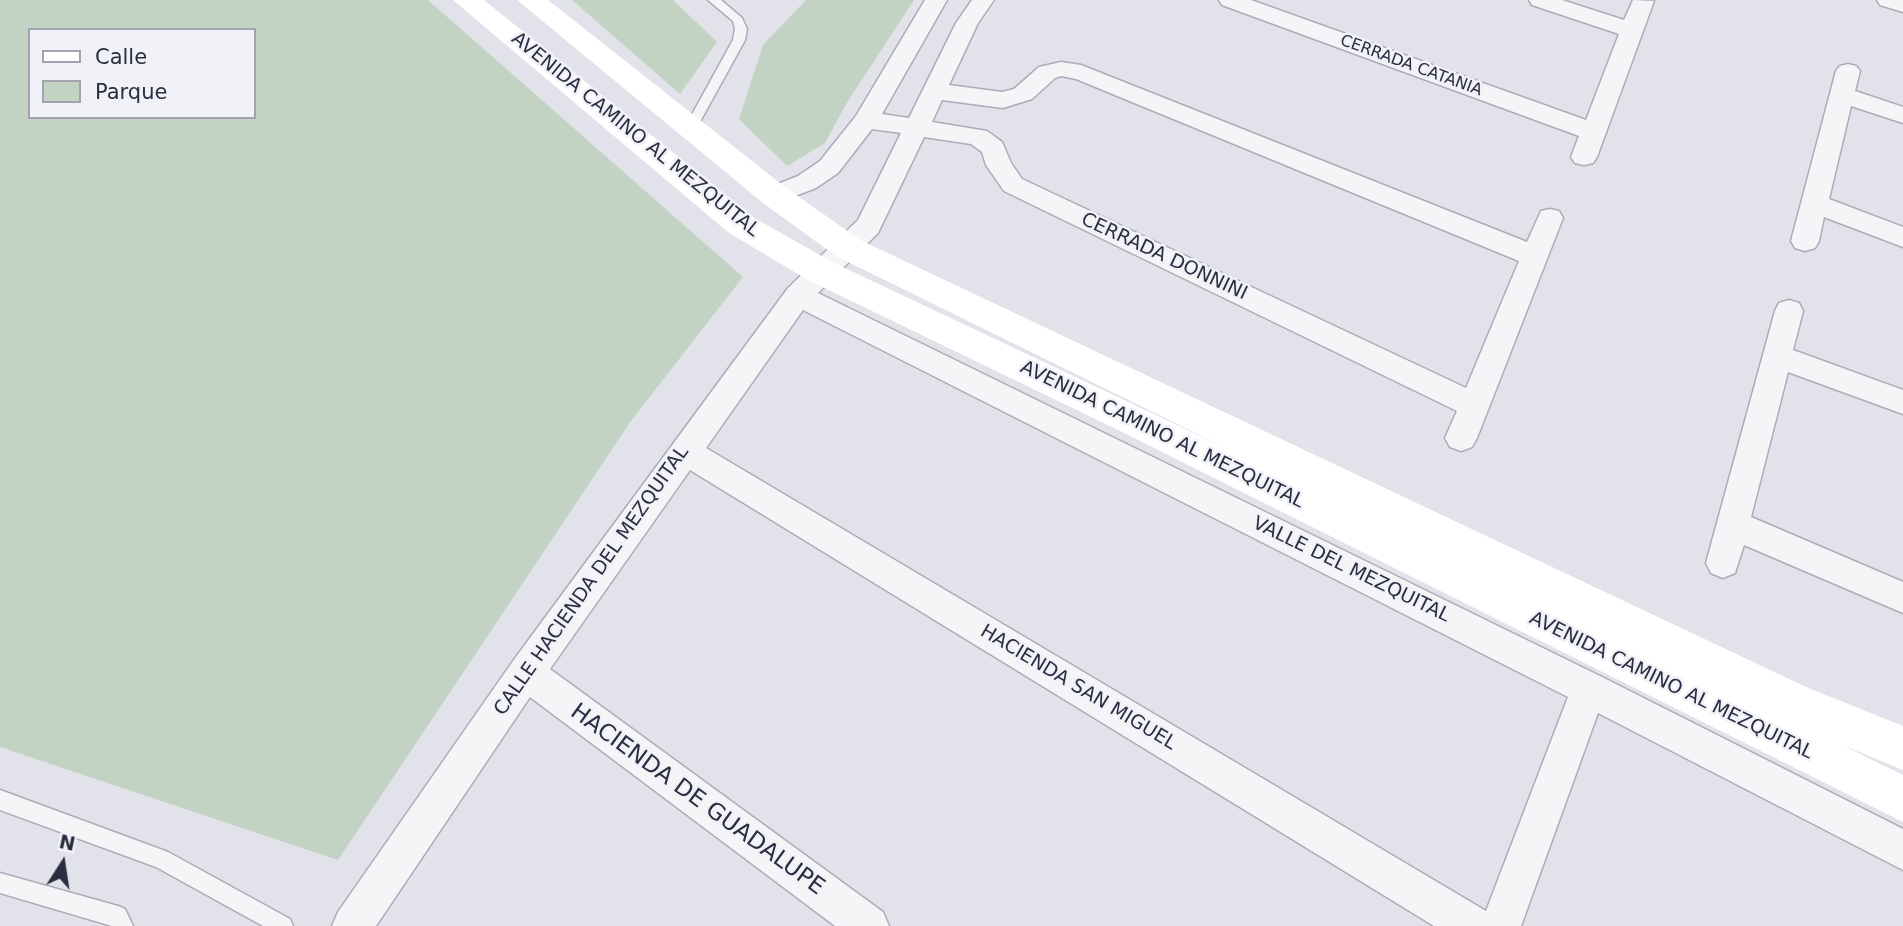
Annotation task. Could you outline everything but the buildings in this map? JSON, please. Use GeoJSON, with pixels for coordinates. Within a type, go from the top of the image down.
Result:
{"type":"FeatureCollection","features":[{"type":"Feature","properties":{"kind":"main road","name":"AVENIDA CAMINO AL MEZQUITAL"},"geometry":{"type":"LineString","coordinates":[[467,0],[741,225],[822,272],[1132,419],[1903,799]]}},
{"type":"Feature","properties":{"kind":"main road","name":"AVENIDA CAMINO AL MEZQUITAL"},"geometry":{"type":"LineString","coordinates":[[531,0],[774,195],[822,272],[1790,702],[1903,748]]}},
{"type":"Feature","properties":{"kind":"street"},"geometry":{"type":"LineString","coordinates":[[774,195],[807,182],[829,167],[866,120],[936,0]]}},
{"type":"Feature","properties":{"kind":"street","name":"CALLE HACIENDA DEL MEZQUITAL"},"geometry":{"type":"LineString","coordinates":[[352,926],[526,673],[685,451],[822,272],[869,226],[967,23],[983,0]]}},
{"type":"Feature","properties":{"kind":"street","name":"CERRADA CATANIA"},"geometry":{"type":"LineString","coordinates":[[1230,0],[1593,132]]}},
{"type":"Feature","properties":{"kind":"street"},"geometry":{"type":"LineString","coordinates":[[1541,0],[1631,30]]}},
{"type":"Feature","properties":{"kind":"street"},"geometry":{"type":"LineString","coordinates":[[1888,0],[1903,5]]}},
{"type":"Feature","properties":{"kind":"street"},"geometry":{"type":"LineString","coordinates":[[1584,157],[1643,1]]}},
{"type":"Feature","properties":{"kind":"street"},"geometry":{"type":"LineString","coordinates":[[935,91],[1003,100],[1023,94],[1047,72],[1061,69],[1081,72],[1534,256]]}},
{"type":"Feature","properties":{"kind":"street"},"geometry":{"type":"LineString","coordinates":[[1805,241],[1845,83],[1903,115]]}},
{"type":"Feature","properties":{"kind":"street","name":"CERRADA DONNINI"},"geometry":{"type":"LineString","coordinates":[[866,120],[978,137],[993,148],[999,165],[1013,186],[1474,405]]}},
{"type":"Feature","properties":{"kind":"street"},"geometry":{"type":"LineString","coordinates":[[1816,204],[1903,237]]}},
{"type":"Feature","properties":{"kind":"street"},"geometry":{"type":"LineString","coordinates":[[1461,438],[1550,218]]}},
{"type":"Feature","properties":{"kind":"street","name":"VALLE DEL MEZQUITAL"},"geometry":{"type":"LineString","coordinates":[[822,272],[1589,689],[1903,850]]}},
{"type":"Feature","properties":{"kind":"street"},"geometry":{"type":"LineString","coordinates":[[1723,564],[1789,311]]}},
{"type":"Feature","properties":{"kind":"street"},"geometry":{"type":"LineString","coordinates":[[1779,357],[1903,402]]}},
{"type":"Feature","properties":{"kind":"street","name":"HACIENDA SAN MIGUEL"},"geometry":{"type":"LineString","coordinates":[[685,451],[1472,926]]}},
{"type":"Feature","properties":{"kind":"street"},"geometry":{"type":"LineString","coordinates":[[1734,525],[1903,598]]}},
{"type":"Feature","properties":{"kind":"street","name":"HACIENDA DE GUADALUPE"},"geometry":{"type":"LineString","coordinates":[[526,673],[869,926]]}},
{"type":"Feature","properties":{"kind":"street"},"geometry":{"type":"LineString","coordinates":[[1501,926],[1589,689]]}},
{"type":"Feature","properties":{"kind":"lane"},"geometry":{"type":"LineString","coordinates":[[690,129],[739,40],[741,29],[738,20],[714,0]]}},
{"type":"Feature","properties":{"kind":"lane"},"geometry":{"type":"LineString","coordinates":[[0,800],[161,859],[283,926]]}},
{"type":"Feature","properties":{"kind":"lane"},"geometry":{"type":"LineString","coordinates":[[0,883],[118,916],[123,926]]}},
{"type":"Feature","properties":{"kind":"green space"},"geometry":{"type":"Polygon","coordinates":[[[0,0],[428,0],[743,277],[631,421],[338,860],[0,747],[0,0]]]}},
{"type":"Feature","properties":{"kind":"green space"},"geometry":{"type":"Polygon","coordinates":[[[572,0],[673,0],[717,42],[680,94],[572,0]]]}},
{"type":"Feature","properties":{"kind":"green space"},"geometry":{"type":"Polygon","coordinates":[[[806,0],[914,0],[848,101],[825,143],[787,166],[739,119],[763,45],[806,0]]]}}]}
